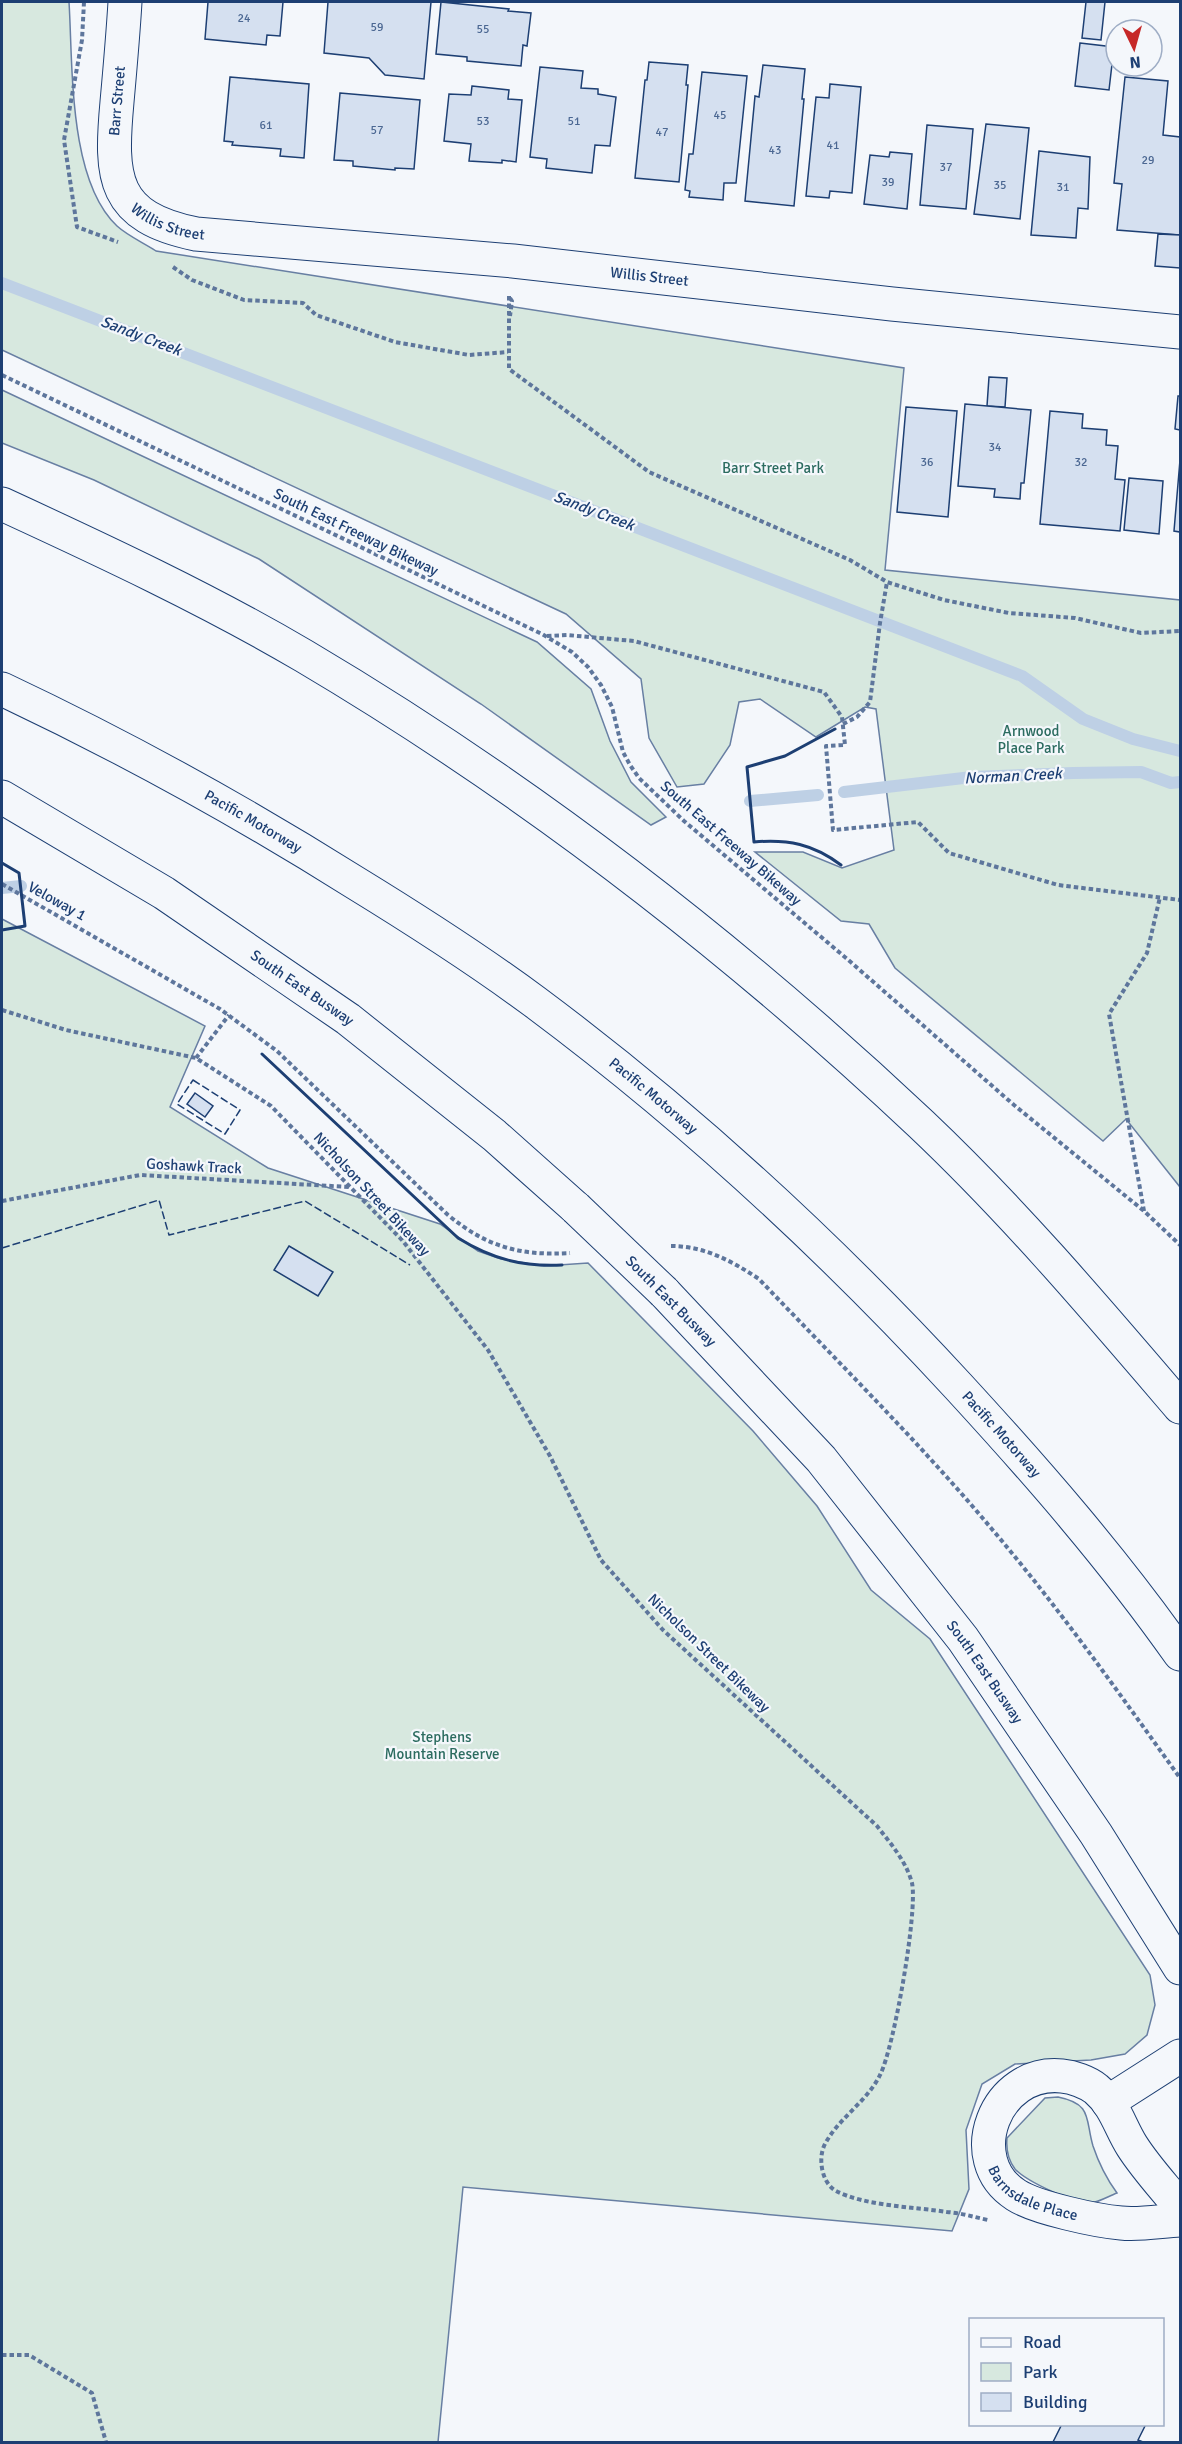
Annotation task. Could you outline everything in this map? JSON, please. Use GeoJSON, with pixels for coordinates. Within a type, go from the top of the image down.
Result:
{"type":"FeatureCollection","features":[{"type":"Feature","properties":{"kind":"main road","name":"Barr Street"},"geometry":{"type":"LineString","coordinates":[[125,2],[113,150],[114,167],[119,185],[127,198]]}},
{"type":"Feature","properties":{"kind":"main road","name":"Willis Street"},"geometry":{"type":"LineString","coordinates":[[127,198],[154,223],[196,234],[513,261],[892,304],[1180,332]]}},
{"type":"Feature","properties":{"kind":"main road"},"geometry":{"type":"LineString","coordinates":[[2,504],[185,592],[301,654],[515,790],[701,930],[821,1033],[923,1126],[1011,1214],[1180,1407]]}},
{"type":"Feature","properties":{"kind":"main road","name":"Pacific Motorway"},"geometry":{"type":"LineString","coordinates":[[2,689],[112,743],[265,826],[424,926],[533,1001],[618,1067],[710,1143],[789,1215],[893,1316],[1078,1520],[1180,1654]]}},
{"type":"Feature","properties":{"kind":"main road","name":"South East Busway"},"geometry":{"type":"LineString","coordinates":[[2,797],[164,893],[348,1019],[494,1135],[576,1208],[664,1292],[822,1459],[963,1639],[1096,1834],[1180,1968]]}},
{"type":"Feature","properties":{"kind":"main road"},"geometry":{"type":"LineString","coordinates":[[1108,2102],[1180,2056]]}},
{"type":"Feature","properties":{"kind":"main road","name":"Barnsdale Place"},"geometry":{"type":"LineString","coordinates":[[1180,2207],[1146,2168],[1130,2144],[1120,2121],[1108,2102],[1094,2088],[1071,2077],[1051,2075],[1032,2079],[1018,2086],[998,2108],[992,2121],[989,2138],[994,2169],[1003,2184],[1015,2195],[1057,2211],[1122,2223],[1180,2220]]}},
{"type":"Feature","properties":{"kind":"path"},"geometry":{"type":"LineString","coordinates":[[84,2],[82,40],[64,140],[77,226],[127,245]]}},
{"type":"Feature","properties":{"kind":"path"},"geometry":{"type":"LineString","coordinates":[[513,261],[509,297],[509,369],[649,472],[850,560],[887,582],[944,600],[1009,613],[1075,618],[1141,633],[1180,631]]}},
{"type":"Feature","properties":{"kind":"path"},"geometry":{"type":"LineString","coordinates":[[166,262],[192,280],[244,300],[303,303],[316,315],[395,342],[469,355],[508,352]]}},
{"type":"Feature","properties":{"kind":"path","name":"South East Freeway Bikeway"},"geometry":{"type":"LineString","coordinates":[[2,375],[547,636],[572,652],[601,685],[612,706],[623,752],[639,778],[661,800],[1014,1105],[1144,1211],[1180,1245]]}},
{"type":"Feature","properties":{"kind":"path"},"geometry":{"type":"LineString","coordinates":[[843,724],[857,717],[870,702],[887,582]]}},
{"type":"Feature","properties":{"kind":"path"},"geometry":{"type":"LineString","coordinates":[[547,636],[567,635],[634,641],[824,692],[842,717],[845,745],[826,746],[833,830],[918,822],[949,853],[1058,885],[1180,900]]}},
{"type":"Feature","properties":{"kind":"path","name":"Veloway 1"},"geometry":{"type":"LineString","coordinates":[[2,884],[100,939]]}},
{"type":"Feature","properties":{"kind":"path"},"geometry":{"type":"LineString","coordinates":[[1144,1211],[1109,1014],[1147,953],[1160,897]]}},
{"type":"Feature","properties":{"kind":"path","name":"Nicholson Street Bikeway"},"geometry":{"type":"LineString","coordinates":[[2,1010],[66,1030],[196,1058],[271,1106],[405,1242],[488,1350],[550,1456],[601,1560],[663,1630],[877,1826],[903,1860],[912,1885],[912,1913],[892,2043],[880,2076],[853,2111],[835,2129],[823,2148],[821,2171],[834,2190],[876,2203],[952,2212],[994,2221]]}},
{"type":"Feature","properties":{"kind":"path"},"geometry":{"type":"LineString","coordinates":[[196,1058],[229,1015]]}},
{"type":"Feature","properties":{"kind":"path","name":"Goshawk Track"},"geometry":{"type":"LineString","coordinates":[[2,1201],[140,1175],[351,1187]]}},
{"type":"Feature","properties":{"kind":"path"},"geometry":{"type":"LineString","coordinates":[[2,2355],[29,2355],[92,2393],[106,2442]]}},
{"type":"Feature","properties":{"kind":"green space"},"geometry":{"type":"Polygon","coordinates":[[[2,2],[69,2],[76,120],[81,152],[89,180],[101,206],[117,226],[156,251],[904,368],[885,570],[1180,600],[1180,1187],[1126,1119],[1103,1141],[895,968],[869,924],[841,921],[755,852],[803,852],[842,868],[894,850],[876,709],[865,707],[816,737],[760,699],[739,702],[730,745],[704,784],[677,787],[649,738],[641,679],[566,614],[2,350],[2,2]]]}},
{"type":"Feature","properties":{"kind":"green space"},"geometry":{"type":"Polygon","coordinates":[[[2,390],[537,642],[591,689],[610,741],[631,782],[666,817],[651,825],[481,704],[259,559],[94,480],[2,443],[2,390]]]}},
{"type":"Feature","properties":{"kind":"green space","name":"Stephens Mountain Reserve"},"geometry":{"type":"Polygon","coordinates":[[[2,919],[205,1026],[170,1107],[268,1168],[440,1224],[478,1251],[501,1259],[544,1266],[588,1263],[753,1431],[817,1506],[871,1590],[930,1639],[1150,1975],[1155,2005],[1147,2035],[1125,2054],[1091,2060],[1015,2064],[982,2084],[966,2130],[969,2189],[952,2231],[463,2187],[438,2442],[2,2442],[2,919]]]}},
{"type":"Feature","properties":{"kind":"green space"},"geometry":{"type":"Polygon","coordinates":[[[1058,2097],[1077,2104],[1086,2114],[1098,2159],[1117,2193],[1101,2200],[1084,2203],[1029,2180],[1013,2166],[1008,2154],[1007,2138],[1045,2098],[1058,2097]]]}},
{"type":"Feature","properties":{"kind":"building"},"geometry":{"type":"Polygon","coordinates":[[[208,2],[283,2],[280,36],[267,35],[266,45],[205,39],[208,2]]]}},
{"type":"Feature","properties":{"kind":"building"},"geometry":{"type":"Polygon","coordinates":[[[328,2],[431,2],[424,79],[385,75],[369,58],[324,53],[328,2]]]}},
{"type":"Feature","properties":{"kind":"building"},"geometry":{"type":"Polygon","coordinates":[[[441,2],[531,13],[527,46],[523,45],[521,66],[467,61],[467,57],[436,54],[441,2]]]}},
{"type":"Feature","properties":{"kind":"building"},"geometry":{"type":"Polygon","coordinates":[[[1086,2],[1105,2],[1101,40],[1082,38],[1086,2]]]}},
{"type":"Feature","properties":{"kind":"building"},"geometry":{"type":"Polygon","coordinates":[[[1080,43],[1104,46],[1104,78],[1110,78],[1109,90],[1075,86],[1080,43]]]}},
{"type":"Feature","properties":{"kind":"building"},"geometry":{"type":"Polygon","coordinates":[[[649,62],[688,65],[679,182],[635,178],[645,80],[647,80],[649,62]]]}},
{"type":"Feature","properties":{"kind":"building"},"geometry":{"type":"Polygon","coordinates":[[[763,65],[805,69],[794,206],[745,201],[755,96],[759,97],[763,65]]]}},
{"type":"Feature","properties":{"kind":"building"},"geometry":{"type":"Polygon","coordinates":[[[540,67],[583,71],[581,88],[598,89],[598,94],[616,97],[610,146],[595,145],[592,173],[546,168],[547,159],[530,157],[540,67]]]}},
{"type":"Feature","properties":{"kind":"building"},"geometry":{"type":"Polygon","coordinates":[[[702,72],[747,76],[736,183],[724,183],[723,200],[689,197],[690,191],[685,190],[689,154],[693,154],[702,72]]]}},
{"type":"Feature","properties":{"kind":"building"},"geometry":{"type":"Polygon","coordinates":[[[230,77],[309,84],[304,158],[280,156],[281,149],[232,145],[233,142],[224,141],[230,77]]]}},
{"type":"Feature","properties":{"kind":"building"},"geometry":{"type":"Polygon","coordinates":[[[1125,78],[1168,81],[1163,135],[1180,137],[1180,235],[1117,230],[1122,184],[1114,183],[1125,78]]]}},
{"type":"Feature","properties":{"kind":"building"},"geometry":{"type":"Polygon","coordinates":[[[830,84],[861,87],[852,193],[830,191],[829,198],[806,196],[816,97],[829,98],[830,84]]]}},
{"type":"Feature","properties":{"kind":"building"},"geometry":{"type":"Polygon","coordinates":[[[472,86],[509,90],[508,99],[522,100],[516,162],[469,161],[471,144],[444,141],[449,94],[471,95],[472,86]]]}},
{"type":"Feature","properties":{"kind":"building"},"geometry":{"type":"Polygon","coordinates":[[[340,93],[420,100],[414,169],[395,168],[395,170],[353,166],[353,161],[334,160],[340,93]]]}},
{"type":"Feature","properties":{"kind":"building"},"geometry":{"type":"Polygon","coordinates":[[[986,124],[1029,128],[1020,219],[974,214],[986,124]]]}},
{"type":"Feature","properties":{"kind":"building"},"geometry":{"type":"Polygon","coordinates":[[[927,125],[973,129],[966,209],[920,205],[927,125]]]}},
{"type":"Feature","properties":{"kind":"building"},"geometry":{"type":"Polygon","coordinates":[[[1039,151],[1090,157],[1088,209],[1078,208],[1076,238],[1031,235],[1039,151]]]}},
{"type":"Feature","properties":{"kind":"building"},"geometry":{"type":"Polygon","coordinates":[[[890,152],[912,154],[907,209],[864,204],[870,155],[889,157],[890,152]]]}},
{"type":"Feature","properties":{"kind":"building"},"geometry":{"type":"Polygon","coordinates":[[[1158,234],[1180,235],[1180,268],[1155,266],[1158,234]]]}},
{"type":"Feature","properties":{"kind":"building"},"geometry":{"type":"Polygon","coordinates":[[[989,377],[1007,378],[1005,407],[987,406],[989,377]]]}},
{"type":"Feature","properties":{"kind":"building"},"geometry":{"type":"Polygon","coordinates":[[[1178,396],[1180,396],[1180,430],[1175,429],[1178,396]]]}},
{"type":"Feature","properties":{"kind":"building"},"geometry":{"type":"Polygon","coordinates":[[[965,404],[1031,410],[1024,483],[1021,483],[1020,499],[994,497],[995,489],[958,486],[965,404]]]}},
{"type":"Feature","properties":{"kind":"building"},"geometry":{"type":"Polygon","coordinates":[[[906,407],[957,411],[948,517],[897,512],[906,407]]]}},
{"type":"Feature","properties":{"kind":"building"},"geometry":{"type":"Polygon","coordinates":[[[1050,411],[1083,414],[1082,428],[1107,430],[1106,445],[1118,446],[1115,479],[1125,480],[1120,531],[1040,524],[1050,411]]]}},
{"type":"Feature","properties":{"kind":"building"},"geometry":{"type":"Polygon","coordinates":[[[1180,460],[1180,532],[1174,531],[1180,460]]]}},
{"type":"Feature","properties":{"kind":"building"},"geometry":{"type":"Polygon","coordinates":[[[1129,478],[1163,481],[1159,534],[1124,530],[1129,478]]]}},
{"type":"Feature","properties":{"kind":"building"},"geometry":{"type":"Polygon","coordinates":[[[195,1093],[213,1106],[205,1117],[187,1104],[195,1093]]]}},
{"type":"Feature","properties":{"kind":"building"},"geometry":{"type":"Polygon","coordinates":[[[289,1246],[333,1272],[318,1296],[274,1270],[289,1246]]]}},
{"type":"Feature","properties":{"kind":"building"},"geometry":{"type":"Polygon","coordinates":[[[1061,2426],[1145,2426],[1138,2440],[1143,2442],[1053,2442],[1061,2426]]]}},
{"type":"Feature","properties":{"kind":"waterway","name":"Sandy Creek"},"geometry":{"type":"LineString","coordinates":[[2,283],[1022,676],[1083,719],[1133,739],[1180,751]]}},
{"type":"Feature","properties":{"kind":"waterway","name":"Norman Creek"},"geometry":{"type":"LineString","coordinates":[[844,792],[972,777],[1073,773],[1141,772],[1171,783],[1180,782]]}},
{"type":"Feature","properties":{"kind":"waterway","name":"Norman Creek"},"geometry":{"type":"LineString","coordinates":[[750,801],[818,795]]}},
{"type":"Feature","properties":{"kind":"waterway","name":"Norman Creek"},"geometry":{"type":"LineString","coordinates":[[2,888],[21,886]]}},
{"type":"Feature","properties":{"kind":"fence"},"geometry":{"type":"LineString","coordinates":[[193,1080],[240,1110],[225,1134],[177,1104],[193,1080]]}},
{"type":"Feature","properties":{"kind":"fence"},"geometry":{"type":"LineString","coordinates":[[2,1248],[159,1200],[169,1235],[305,1201],[410,1265]]}},
{"type":"Feature","properties":{"kind":"wall"},"geometry":{"type":"LineString","coordinates":[[835,729],[785,756],[747,767],[754,842],[778,841],[800,844],[820,852],[841,865]]}},
{"type":"Feature","properties":{"kind":"wall"},"geometry":{"type":"LineString","coordinates":[[2,863],[19,873],[25,926],[2,930]]}},
{"type":"Feature","properties":{"kind":"wall"},"geometry":{"type":"LineString","coordinates":[[262,1054],[458,1238],[483,1251],[508,1260],[534,1265],[562,1265]]}},
{"type":"Feature","properties":{"kind":"park label","name":"Barr Street Park"},"geometry":{"type":"Point","coordinates":[773,468]}},
{"type":"Feature","properties":{"kind":"park label","name":"Arnwood Place Park"},"geometry":{"type":"Point","coordinates":[1031,740]}}]}
